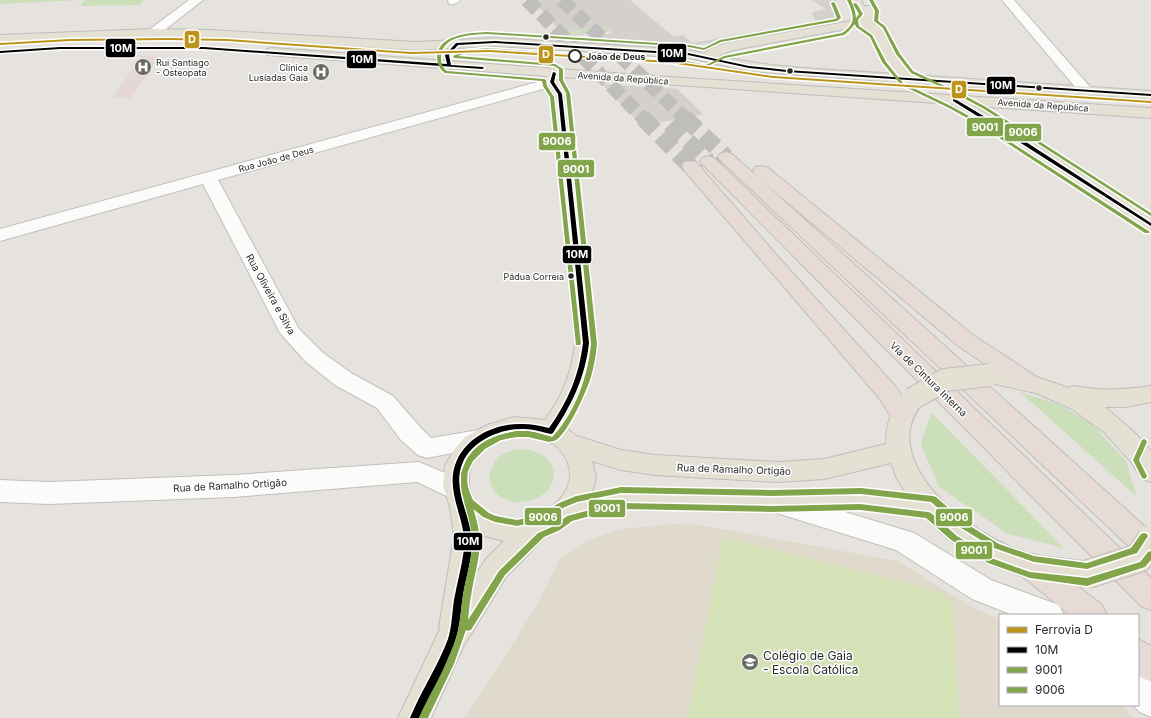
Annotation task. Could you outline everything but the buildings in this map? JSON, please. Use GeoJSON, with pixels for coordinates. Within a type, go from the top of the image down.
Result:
{"type":"FeatureCollection","features":[{"type":"Feature","properties":{"kind":"highway"},"geometry":{"type":"LineString","coordinates":[[716,160],[965,340],[1026,382]]}},
{"type":"Feature","properties":{"kind":"highway"},"geometry":{"type":"LineString","coordinates":[[716,160],[773,263],[888,393],[907,406]]}},
{"type":"Feature","properties":{"kind":"highway"},"geometry":{"type":"LineString","coordinates":[[716,160],[1151,549]]}},
{"type":"Feature","properties":{"kind":"highway","name":"Via de Cintura Interna"},"geometry":{"type":"LineString","coordinates":[[716,160],[1151,597]]}},
{"type":"Feature","properties":{"kind":"highway"},"geometry":{"type":"LineString","coordinates":[[1032,567],[1091,614]]}},
{"type":"Feature","properties":{"kind":"highway"},"geometry":{"type":"LineString","coordinates":[[1139,655],[1151,667]]}},
{"type":"Feature","properties":{"kind":"main road"},"geometry":{"type":"LineString","coordinates":[[840,0],[846,13],[847,21],[840,27]]}},
{"type":"Feature","properties":{"kind":"main road"},"geometry":{"type":"LineString","coordinates":[[855,0],[864,22],[877,31],[891,58],[907,78],[954,100],[1010,134],[1151,225]]}},
{"type":"Feature","properties":{"kind":"main road"},"geometry":{"type":"LineString","coordinates":[[709,83],[718,77],[719,69],[705,58],[721,48],[864,22],[869,18],[869,13],[862,0]]}},
{"type":"Feature","properties":{"kind":"main road","name":"Avenida da República"},"geometry":{"type":"LineString","coordinates":[[0,39],[153,33],[210,34],[416,46],[495,42],[688,54],[749,67],[1151,95]]}},
{"type":"Feature","properties":{"kind":"main road"},"geometry":{"type":"LineString","coordinates":[[449,65],[447,55],[457,44]]}},
{"type":"Feature","properties":{"kind":"main road","name":"Avenida da República"},"geometry":{"type":"LineString","coordinates":[[0,52],[68,48],[204,48],[449,65],[553,77],[709,83],[1151,113]]}},
{"type":"Feature","properties":{"kind":"main road"},"geometry":{"type":"LineString","coordinates":[[553,77],[560,94],[586,343],[586,358],[560,438]]}},
{"type":"Feature","properties":{"kind":"main road"},"geometry":{"type":"LineString","coordinates":[[1149,459],[1091,410],[1058,393],[1026,382],[989,375],[945,380],[907,406],[898,431],[899,451],[910,479],[931,507],[959,532],[988,549],[1032,567],[1088,574],[1139,558],[1151,540]]}},
{"type":"Feature","properties":{"kind":"main road"},"geometry":{"type":"LineString","coordinates":[[1058,393],[1098,399],[1126,398],[1151,394]]}},
{"type":"Feature","properties":{"kind":"main road"},"geometry":{"type":"LineString","coordinates":[[452,637],[468,536],[459,498],[456,471],[468,448],[479,439],[496,430],[514,426],[533,427],[560,438],[578,456],[583,469],[582,483],[577,497],[567,511],[553,521],[536,528],[517,531],[495,528],[477,520],[459,498]]}},
{"type":"Feature","properties":{"kind":"main road","name":"Rua de Ramalho Ortigão"},"geometry":{"type":"LineString","coordinates":[[560,438],[621,460],[655,466],[778,472],[824,469],[899,451]]}},
{"type":"Feature","properties":{"kind":"main road"},"geometry":{"type":"LineString","coordinates":[[567,511],[607,500],[621,498],[771,501],[860,499],[931,507]]}},
{"type":"Feature","properties":{"kind":"main road"},"geometry":{"type":"LineString","coordinates":[[414,718],[452,637],[496,568],[536,528]]}},
{"type":"Feature","properties":{"kind":"street"},"geometry":{"type":"LineString","coordinates":[[153,33],[197,0]]}},
{"type":"Feature","properties":{"kind":"street"},"geometry":{"type":"LineString","coordinates":[[1008,0],[1086,91]]}},
{"type":"Feature","properties":{"kind":"street","name":"Rua João de Deus"},"geometry":{"type":"LineString","coordinates":[[0,235],[208,177],[553,77]]}},
{"type":"Feature","properties":{"kind":"street","name":"Rua Oliveira e Silva"},"geometry":{"type":"LineString","coordinates":[[208,177],[291,333],[314,358],[343,379],[385,402],[410,433],[427,448]]}},
{"type":"Feature","properties":{"kind":"street"},"geometry":{"type":"LineString","coordinates":[[419,472],[427,448],[479,439]]}},
{"type":"Feature","properties":{"kind":"street","name":"Rua de Ramalho Ortigão"},"geometry":{"type":"LineString","coordinates":[[0,491],[49,493],[226,486],[419,472],[459,498]]}},
{"type":"Feature","properties":{"kind":"street"},"geometry":{"type":"LineString","coordinates":[[771,501],[904,541],[982,590],[1046,614]]}},
{"type":"Feature","properties":{"kind":"street"},"geometry":{"type":"LineString","coordinates":[[1139,688],[1151,701]]}},
{"type":"Feature","properties":{"kind":"shaded area"},"geometry":{"type":"Polygon","coordinates":[[[532,0],[630,0],[674,37],[683,35],[692,43],[815,21],[812,12],[826,9],[811,0],[836,0],[841,15],[834,23],[822,27],[814,26],[686,47],[672,48],[573,42],[574,38],[613,33],[611,31],[566,37],[532,0]],[[608,27],[563,32],[568,36],[610,29],[608,27]]]}},
{"type":"Feature","properties":{"kind":"shaded area","name":"Rui Santiago - Osteopata"},"geometry":{"type":"Polygon","coordinates":[[[141,56],[159,56],[131,98],[113,98],[141,56]]]}},
{"type":"Feature","properties":{"kind":"shaded area"},"geometry":{"type":"Polygon","coordinates":[[[602,84],[679,89],[679,91],[703,114],[642,126],[602,84]]]}},
{"type":"Feature","properties":{"kind":"shaded area","name":"Colégio de Gaia - Escola Católica"},"geometry":{"type":"Polygon","coordinates":[[[688,523],[898,561],[970,606],[999,619],[999,706],[1123,706],[1134,718],[465,718],[536,607],[560,558],[588,541],[619,529],[688,523]]]}},
{"type":"Feature","properties":{"kind":"green space"},"geometry":{"type":"Polygon","coordinates":[[[0,0],[80,0],[0,4],[0,0]]]}},
{"type":"Feature","properties":{"kind":"green space"},"geometry":{"type":"Polygon","coordinates":[[[85,0],[144,0],[139,5],[80,6],[85,0]]]}},
{"type":"Feature","properties":{"kind":"green space"},"geometry":{"type":"Polygon","coordinates":[[[608,27],[610,29],[568,36],[563,32],[608,27]]]}},
{"type":"Feature","properties":{"kind":"green space"},"geometry":{"type":"Polygon","coordinates":[[[1020,392],[1060,405],[1091,423],[1126,461],[1136,496],[1020,392]]]}},
{"type":"Feature","properties":{"kind":"green space"},"geometry":{"type":"Polygon","coordinates":[[[931,412],[1064,548],[1008,534],[939,487],[921,444],[931,412]]]}},
{"type":"Feature","properties":{"kind":"green space"},"geometry":{"type":"Polygon","coordinates":[[[524,449],[538,453],[548,460],[553,468],[554,478],[550,487],[543,495],[532,500],[518,502],[509,501],[498,495],[492,488],[490,483],[490,472],[495,462],[503,454],[524,449]]]}},
{"type":"Feature","properties":{"kind":"green space"},"geometry":{"type":"Polygon","coordinates":[[[723,537],[935,590],[953,602],[959,718],[688,718],[723,537]]]}},
{"type":"Feature","properties":{"kind":"tunnel"},"geometry":{"type":"LineString","coordinates":[[527,0],[644,119]]}},
{"type":"Feature","properties":{"kind":"tunnel"},"geometry":{"type":"LineString","coordinates":[[562,0],[686,119]]}},
{"type":"Feature","properties":{"kind":"tunnel"},"geometry":{"type":"LineString","coordinates":[[643,118],[690,166]]}},
{"type":"Feature","properties":{"kind":"tunnel"},"geometry":{"type":"LineString","coordinates":[[685,118],[726,157]]}},
{"type":"Feature","properties":{"kind":"tunnel"},"geometry":{"type":"LineString","coordinates":[[670,124],[708,161]]}},
{"type":"Feature","properties":{"kind":"rail line","name":"D"},"geometry":{"type":"LineString","coordinates":[[0,44],[70,40],[169,39],[227,40],[411,53],[489,51],[670,62],[773,77],[1151,102]]}},
{"type":"Feature","properties":{"kind":"transit line","name":"9001"},"geometry":{"type":"LineString","coordinates":[[423,718],[451,661],[461,636],[463,626],[476,543],[473,523],[465,492],[464,473],[467,464],[479,449],[488,443],[506,436],[526,434],[551,439],[557,437],[571,415],[585,386],[591,366],[594,344],[568,93],[561,80],[561,69],[555,65],[455,56],[467,51],[486,49],[687,62],[706,66],[724,57],[843,34],[852,27],[855,19],[849,0]]}},
{"type":"Feature","properties":{"kind":"transit line","name":"9006"},"geometry":{"type":"LineString","coordinates":[[871,0],[877,11],[876,21],[884,27],[898,54],[912,72],[985,108],[1151,215]]}},
{"type":"Feature","properties":{"kind":"transit line","name":"9006"},"geometry":{"type":"LineString","coordinates":[[578,344],[552,97],[545,86],[544,80],[446,72],[440,65],[439,61],[440,51],[443,45],[456,37],[487,33],[689,46],[704,49],[720,41],[836,20],[839,18],[833,3]]}},
{"type":"Feature","properties":{"kind":"transit line","name":"9001"},"geometry":{"type":"LineString","coordinates":[[855,4],[861,14],[856,20],[857,26],[871,36],[884,62],[902,84],[977,122],[1147,232]]}},
{"type":"Feature","properties":{"kind":"transit line","name":"10M"},"geometry":{"type":"LineString","coordinates":[[449,65],[447,55],[457,44],[495,42],[688,54],[749,67],[787,71],[1151,95]]}},
{"type":"Feature","properties":{"kind":"transit line","name":"10M"},"geometry":{"type":"LineString","coordinates":[[0,52],[60,48],[204,48],[482,68]]}},
{"type":"Feature","properties":{"kind":"transit line","name":"10M"},"geometry":{"type":"LineString","coordinates":[[551,431],[570,400],[579,378],[586,343],[560,94],[552,82],[554,73]]}},
{"type":"Feature","properties":{"kind":"transit line","name":"10M"},"geometry":{"type":"LineString","coordinates":[[954,100],[1010,134],[1151,225]]}},
{"type":"Feature","properties":{"kind":"transit line","name":"10M"},"geometry":{"type":"LineString","coordinates":[[414,718],[444,659],[454,629],[468,543],[465,522],[455,480],[456,470],[460,460],[471,445],[479,439],[487,434],[505,428],[524,426],[551,431]]}},
{"type":"Feature","properties":{"kind":"transit line","name":"9006"},"geometry":{"type":"LineString","coordinates":[[549,439],[528,434],[516,434],[499,438],[483,447],[470,459],[464,473],[464,484],[470,502],[486,515],[495,519],[517,523],[541,518],[562,505],[576,499],[621,490],[771,493],[861,491],[933,499],[964,526],[997,546],[1034,559],[1087,566],[1134,551],[1144,536]]}},
{"type":"Feature","properties":{"kind":"transit line","name":"9001"},"geometry":{"type":"LineString","coordinates":[[1144,442],[1136,460],[1144,476]]}},
{"type":"Feature","properties":{"kind":"transit line","name":"9001"},"geometry":{"type":"LineString","coordinates":[[468,627],[502,573],[541,535],[557,528],[570,518],[621,506],[771,509],[860,507],[928,515],[954,538],[991,561],[1030,575],[1087,582],[1142,565],[1151,554]]}},
{"type":"Feature","properties":{"kind":"place","name":"João de Deus"},"geometry":{"type":"Point","coordinates":[575,56]}},
{"type":"Feature","properties":{"kind":"place","name":"Rui Santiago - Osteopata"},"geometry":{"type":"Point","coordinates":[143,67]}},
{"type":"Feature","properties":{"kind":"place","name":"Clínica Lusíadas Gaia"},"geometry":{"type":"Point","coordinates":[321,72]}},
{"type":"Feature","properties":{"kind":"place","name":"Pádua Correia"},"geometry":{"type":"Point","coordinates":[571,276]}},
{"type":"Feature","properties":{"kind":"place","name":"Colégio de Gaia - Escola Católica"},"geometry":{"type":"Point","coordinates":[750,662]}}]}
